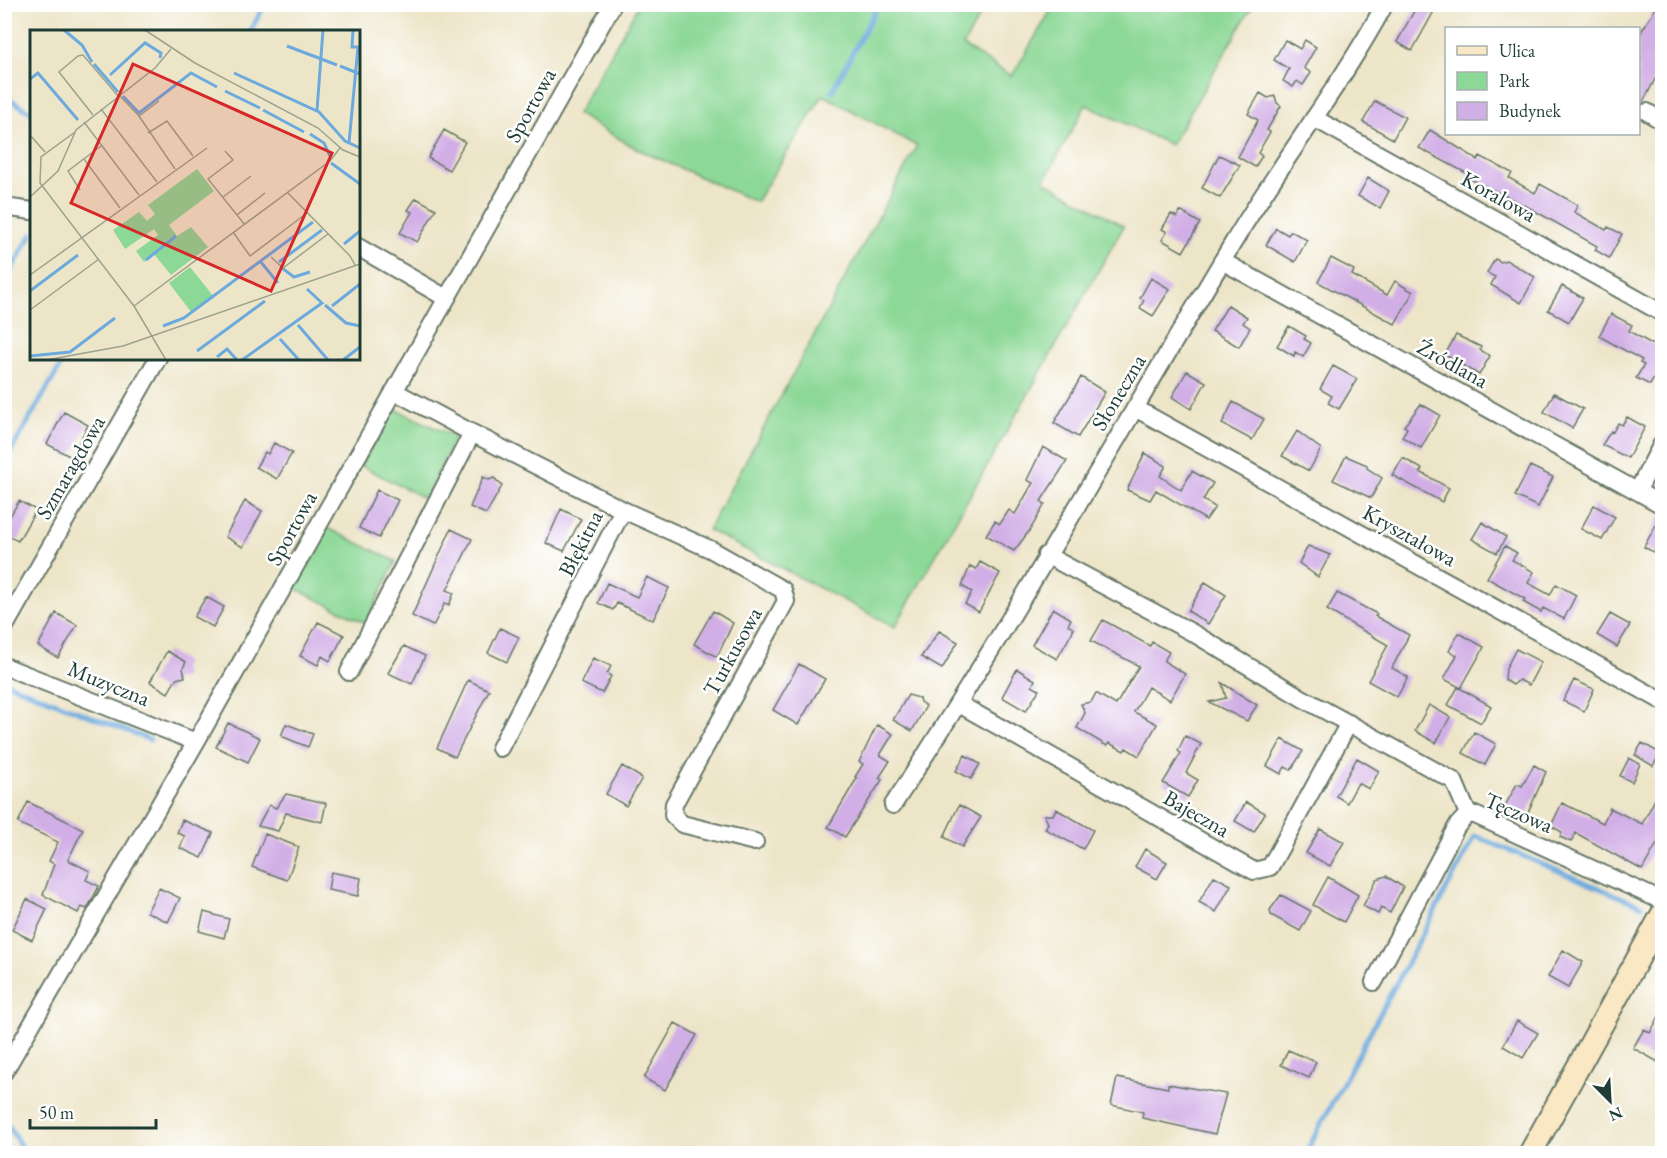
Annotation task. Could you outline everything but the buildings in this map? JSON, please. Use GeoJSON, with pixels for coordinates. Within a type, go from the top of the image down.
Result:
{"type":"FeatureCollection","features":[{"type":"Feature","properties":{"kind":"street","name":"Sportowa"},"geometry":{"type":"LineString","coordinates":[[4,1072],[196,742],[613,4]]}},
{"type":"Feature","properties":{"kind":"street","name":"Słoneczna"},"geometry":{"type":"LineString","coordinates":[[893,805],[959,704],[1260,197],[1365,41],[1385,4]]}},
{"type":"Feature","properties":{"kind":"street"},"geometry":{"type":"LineString","coordinates":[[1647,112],[1662,121]]}},
{"type":"Feature","properties":{"kind":"street","name":"Koralowa"},"geometry":{"type":"LineString","coordinates":[[1314,117],[1662,314]]}},
{"type":"Feature","properties":{"kind":"street"},"geometry":{"type":"LineString","coordinates":[[4,207],[30,211]]}},
{"type":"Feature","properties":{"kind":"street"},"geometry":{"type":"LineString","coordinates":[[360,249],[447,298]]}},
{"type":"Feature","properties":{"kind":"street","name":"Źródlana"},"geometry":{"type":"LineString","coordinates":[[1222,261],[1662,505]]}},
{"type":"Feature","properties":{"kind":"street","name":"Szmaragdowa"},"geometry":{"type":"LineString","coordinates":[[4,628],[157,360]]}},
{"type":"Feature","properties":{"kind":"street","name":"Błękitna"},"geometry":{"type":"LineString","coordinates":[[394,391],[623,510],[500,748]]}},
{"type":"Feature","properties":{"kind":"street","name":"Kryształowa"},"geometry":{"type":"LineString","coordinates":[[1135,408],[1662,701]]}},
{"type":"Feature","properties":{"kind":"street"},"geometry":{"type":"LineString","coordinates":[[349,672],[472,433]]}},
{"type":"Feature","properties":{"kind":"street"},"geometry":{"type":"LineString","coordinates":[[1638,490],[1662,444]]}},
{"type":"Feature","properties":{"kind":"street","name":"Turkusowa"},"geometry":{"type":"LineString","coordinates":[[623,510],[712,550],[783,590],[786,601],[674,804],[673,815],[682,824],[755,842]]}},
{"type":"Feature","properties":{"kind":"street"},"geometry":{"type":"LineString","coordinates":[[1046,555],[1193,633],[1302,698],[1454,781],[1468,814]]}},
{"type":"Feature","properties":{"kind":"street","name":"Muzyczna"},"geometry":{"type":"LineString","coordinates":[[4,666],[196,742]]}},
{"type":"Feature","properties":{"kind":"street","name":"Bajeczna"},"geometry":{"type":"LineString","coordinates":[[959,704],[1254,871],[1270,867],[1349,723]]}},
{"type":"Feature","properties":{"kind":"street","name":"Tęczowa"},"geometry":{"type":"LineString","coordinates":[[1374,982],[1457,826],[1468,814],[1475,814],[1662,901]]}},
{"type":"Feature","properties":{"kind":"street"},"geometry":{"type":"LineString","coordinates":[[1530,1154],[1662,915]]}},
{"type":"Feature","properties":{"kind":"green space"},"geometry":{"type":"Polygon","coordinates":[[[639,4],[986,5],[963,46],[1012,76],[1054,5],[1253,5],[1171,145],[1086,105],[1044,181],[1124,226],[895,627],[708,530],[917,146],[823,95],[756,202],[637,149],[577,114],[639,4]]]}},
{"type":"Feature","properties":{"kind":"green space"},"geometry":{"type":"Polygon","coordinates":[[[393,408],[455,437],[426,499],[361,466],[393,408]]]}},
{"type":"Feature","properties":{"kind":"green space"},"geometry":{"type":"Polygon","coordinates":[[[327,528],[396,561],[366,623],[292,587],[327,528]]]}},
{"type":"Feature","properties":{"kind":"waterway"},"geometry":{"type":"LineString","coordinates":[[251,30],[265,4]]}},
{"type":"Feature","properties":{"kind":"waterway"},"geometry":{"type":"LineString","coordinates":[[832,91],[879,4]]}},
{"type":"Feature","properties":{"kind":"waterway"},"geometry":{"type":"LineString","coordinates":[[4,96],[30,112]]}},
{"type":"Feature","properties":{"kind":"waterway"},"geometry":{"type":"LineString","coordinates":[[4,282],[30,237]]}},
{"type":"Feature","properties":{"kind":"waterway"},"geometry":{"type":"LineString","coordinates":[[4,463],[64,360]]}},
{"type":"Feature","properties":{"kind":"waterway"},"geometry":{"type":"LineString","coordinates":[[4,682],[150,740]]}},
{"type":"Feature","properties":{"kind":"waterway"},"geometry":{"type":"LineString","coordinates":[[1305,1154],[1475,836],[1642,906]]}},
{"type":"Feature","properties":{"kind":"waterway"},"geometry":{"type":"LineString","coordinates":[[9,1126],[25,1154]]}}]}
